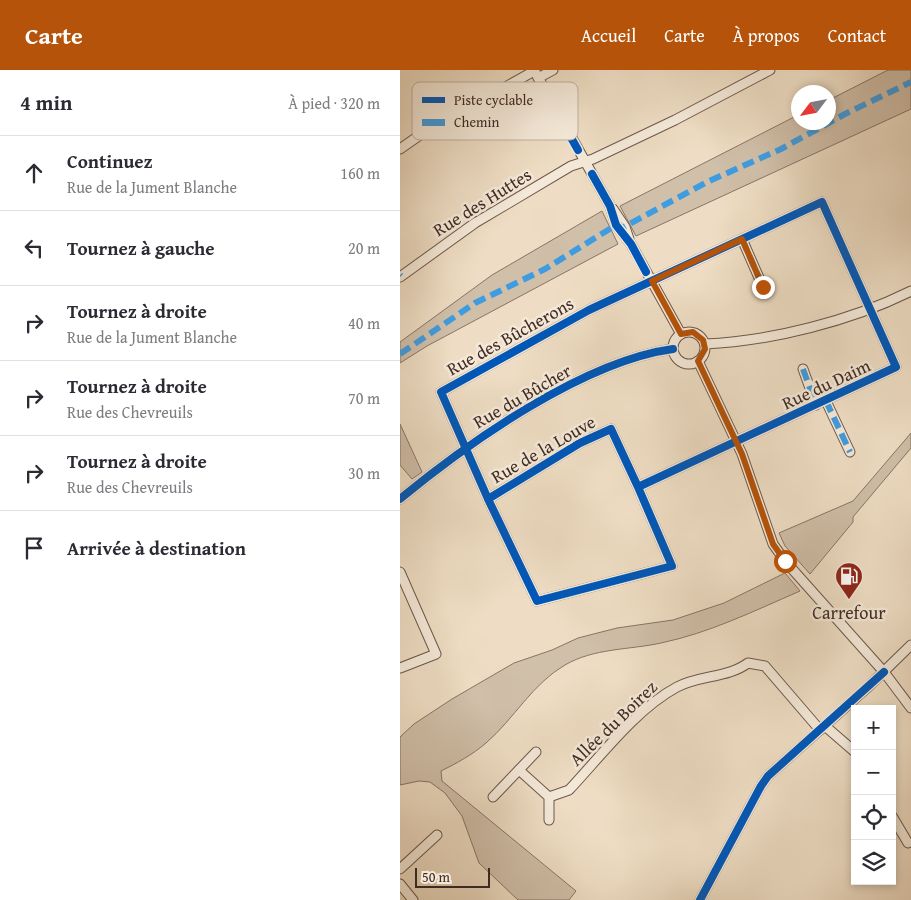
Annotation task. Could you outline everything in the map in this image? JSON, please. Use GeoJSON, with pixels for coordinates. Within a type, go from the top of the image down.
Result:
{"type":"FeatureCollection","features":[{"type":"Feature","properties":{"kind":"street"},"geometry":{"type":"LineString","coordinates":[[518,82],[535,73],[553,70]]}},
{"type":"Feature","properties":{"kind":"street","name":"Rue des Huttes"},"geometry":{"type":"LineString","coordinates":[[400,276],[475,223],[571,166],[585,162],[675,120],[770,70]]}},
{"type":"Feature","properties":{"kind":"street"},"geometry":{"type":"LineString","coordinates":[[400,149],[413,140]]}},
{"type":"Feature","properties":{"kind":"street"},"geometry":{"type":"LineString","coordinates":[[573,140],[610,206],[625,227],[630,244],[681,334]]}},
{"type":"Feature","properties":{"kind":"street"},"geometry":{"type":"LineString","coordinates":[[652,281],[822,202],[871,308]]}},
{"type":"Feature","properties":{"kind":"street"},"geometry":{"type":"LineString","coordinates":[[742,239],[763,287]]}},
{"type":"Feature","properties":{"kind":"street","name":"Rue des Bûcherons"},"geometry":{"type":"LineString","coordinates":[[465,449],[440,392],[589,310],[652,281]]}},
{"type":"Feature","properties":{"kind":"street"},"geometry":{"type":"LineString","coordinates":[[705,344],[779,334],[838,319],[871,308],[911,291]]}},
{"type":"Feature","properties":{"kind":"street","name":"Rue du Daim"},"geometry":{"type":"LineString","coordinates":[[736,442],[896,367],[871,308]]}},
{"type":"Feature","properties":{"kind":"street"},"geometry":{"type":"LineString","coordinates":[[689,332],[697,334],[705,344],[704,354],[698,361],[684,363],[677,357],[673,349],[675,340],[681,334],[689,332]]}},
{"type":"Feature","properties":{"kind":"street","name":"Rue du Bûcher"},"geometry":{"type":"LineString","coordinates":[[400,499],[465,449],[548,397],[600,370],[656,351],[673,349]]}},
{"type":"Feature","properties":{"kind":"street"},"geometry":{"type":"LineString","coordinates":[[698,361],[736,442],[769,535],[779,554],[884,672],[911,708]]}},
{"type":"Feature","properties":{"kind":"street","name":"Rue du Daim"},"geometry":{"type":"LineString","coordinates":[[803,368],[816,405]]}},
{"type":"Feature","properties":{"kind":"street","name":"Rue du Daim"},"geometry":{"type":"LineString","coordinates":[[826,400],[850,452]]}},
{"type":"Feature","properties":{"kind":"street","name":"Rue de la Louve"},"geometry":{"type":"LineString","coordinates":[[465,449],[488,499],[537,601],[672,566],[611,429],[580,443],[488,499]]}},
{"type":"Feature","properties":{"kind":"street"},"geometry":{"type":"LineString","coordinates":[[638,487],[736,442]]}},
{"type":"Feature","properties":{"kind":"street"},"geometry":{"type":"LineString","coordinates":[[400,572],[436,654],[400,668]]}},
{"type":"Feature","properties":{"kind":"street"},"geometry":{"type":"LineString","coordinates":[[700,900],[761,786],[776,768],[823,728],[911,645]]}},
{"type":"Feature","properties":{"kind":"street","name":"Allée du Boirez"},"geometry":{"type":"LineString","coordinates":[[549,797],[569,790],[658,698],[679,686],[718,674],[738,671],[748,663],[764,666],[823,728],[852,750]]}},
{"type":"Feature","properties":{"kind":"street"},"geometry":{"type":"LineString","coordinates":[[493,797],[536,752]]}},
{"type":"Feature","properties":{"kind":"street"},"geometry":{"type":"LineString","coordinates":[[519,770],[549,797],[549,820]]}},
{"type":"Feature","properties":{"kind":"street"},"geometry":{"type":"LineString","coordinates":[[896,823],[908,843]]}},
{"type":"Feature","properties":{"kind":"street"},"geometry":{"type":"LineString","coordinates":[[400,869],[437,835]]}},
{"type":"Feature","properties":{"kind":"street"},"geometry":{"type":"LineString","coordinates":[[400,884],[413,900]]}},
{"type":"Feature","properties":{"kind":"shaded area"},"geometry":{"type":"Polygon","coordinates":[[[888,70],[911,70],[911,109],[636,236],[620,206],[791,119],[791,130],[836,130],[836,96],[888,70]]]}},
{"type":"Feature","properties":{"kind":"shaded area"},"geometry":{"type":"Polygon","coordinates":[[[602,211],[618,244],[427,346],[400,363],[400,342],[492,275],[602,211]]]}},
{"type":"Feature","properties":{"kind":"shaded area"},"geometry":{"type":"Polygon","coordinates":[[[400,424],[422,472],[412,479],[400,465],[400,424]]]}},
{"type":"Feature","properties":{"kind":"shaded area"},"geometry":{"type":"Polygon","coordinates":[[[911,433],[911,448],[853,517],[853,522],[810,574],[785,546],[779,533],[853,501],[911,433]]]}},
{"type":"Feature","properties":{"kind":"shaded area"},"geometry":{"type":"Polygon","coordinates":[[[785,573],[800,591],[731,621],[679,639],[600,652],[576,659],[565,665],[543,682],[486,743],[441,771],[442,781],[576,891],[569,900],[518,900],[479,863],[462,816],[445,793],[430,782],[419,781],[400,785],[400,737],[414,724],[452,699],[514,663],[552,650],[578,638],[617,628],[673,620],[724,603],[785,573]]]}},
{"type":"Feature","properties":{"kind":"marked path"},"geometry":{"type":"LineString","coordinates":[[400,354],[475,303],[545,269],[616,225],[619,224],[622,228],[707,182],[781,149],[845,114],[911,82]]}},
{"type":"Feature","properties":{"kind":"marked path"},"geometry":{"type":"LineString","coordinates":[[742,239],[763,287]]}},
{"type":"Feature","properties":{"kind":"marked path"},"geometry":{"type":"LineString","coordinates":[[803,369],[816,405]]}},
{"type":"Feature","properties":{"kind":"marked path"},"geometry":{"type":"LineString","coordinates":[[826,401],[850,452]]}},
{"type":"Feature","properties":{"kind":"cycle path"},"geometry":{"type":"LineString","coordinates":[[572,140],[578,150]]}},
{"type":"Feature","properties":{"kind":"cycle path"},"geometry":{"type":"LineString","coordinates":[[592,174],[610,206],[616,225],[631,244],[646,272]]}},
{"type":"Feature","properties":{"kind":"cycle path"},"geometry":{"type":"LineString","coordinates":[[488,499],[580,443],[611,429],[638,487],[896,367],[822,202],[589,310],[441,392],[488,499],[537,601],[672,566],[638,487]]}},
{"type":"Feature","properties":{"kind":"cycle path"},"geometry":{"type":"LineString","coordinates":[[400,499],[459,453],[529,407],[602,369],[639,357],[673,349]]}},
{"type":"Feature","properties":{"kind":"cycle path"},"geometry":{"type":"LineString","coordinates":[[700,900],[768,776],[884,672]]}},
{"type":"Feature","properties":{"kind":"place","name":"Carrefour"},"geometry":{"type":"Point","coordinates":[849,600]}},
{"type":"Feature","properties":{"kind":"route"},"geometry":{"type":"LineString","coordinates":[[763,287],[742,239],[652,281],[681,334],[693,332],[701,337],[705,344],[704,354],[698,361],[742,454],[769,535],[785,561]]}}]}
